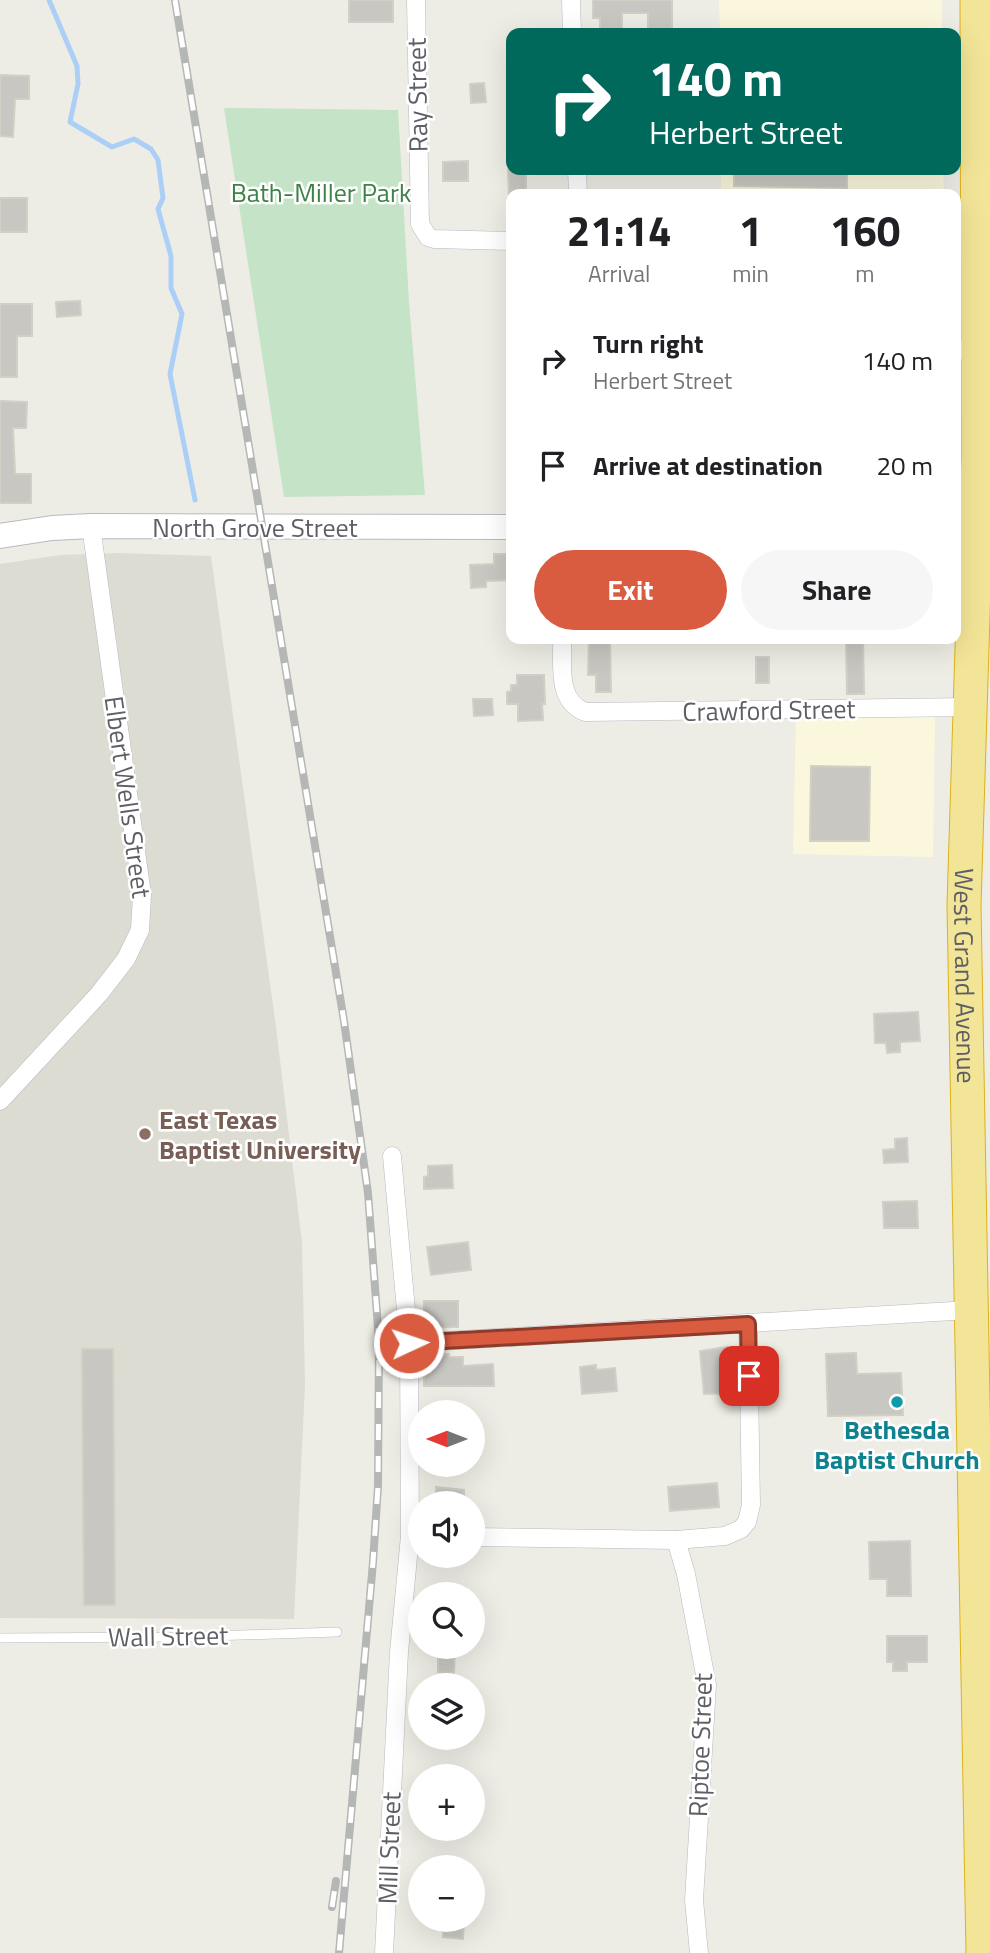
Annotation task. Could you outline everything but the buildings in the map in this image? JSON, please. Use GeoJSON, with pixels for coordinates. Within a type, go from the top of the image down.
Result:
{"type":"FeatureCollection","features":[{"type":"Feature","properties":{"kind":"highway","name":"West Grand Avenue"},"geometry":{"type":"LineString","coordinates":[[977,0],[984,217],[967,350],[975,455],[964,918],[970,1310],[985,1850],[983,1953]]}},
{"type":"Feature","properties":{"kind":"main road","name":"North Grove Street"},"geometry":{"type":"LineString","coordinates":[[0,536],[52,528],[91,526],[506,527]]}},
{"type":"Feature","properties":{"kind":"street","name":"Ray Street"},"geometry":{"type":"LineString","coordinates":[[416,0],[419,210],[423,231],[428,237],[442,241],[506,241]]}},
{"type":"Feature","properties":{"kind":"street"},"geometry":{"type":"LineString","coordinates":[[570,0],[572,28]]}},
{"type":"Feature","properties":{"kind":"street","name":"Elbert Wells Street"},"geometry":{"type":"LineString","coordinates":[[0,1101],[117,972],[137,939],[142,918],[142,895],[91,526]]}},
{"type":"Feature","properties":{"kind":"street","name":"Crawford Street"},"geometry":{"type":"LineString","coordinates":[[562,644],[564,692],[570,703],[585,712],[970,707]]}},
{"type":"Feature","properties":{"kind":"street","name":"Mill Street"},"geometry":{"type":"LineString","coordinates":[[392,1156],[409,1343],[414,1491]]}},
{"type":"Feature","properties":{"kind":"street"},"geometry":{"type":"LineString","coordinates":[[409,1343],[970,1310]]}},
{"type":"Feature","properties":{"kind":"street"},"geometry":{"type":"LineString","coordinates":[[485,1537],[676,1539],[734,1534],[747,1522],[751,1505],[748,1324]]}},
{"type":"Feature","properties":{"kind":"street","name":"Riptoe Street"},"geometry":{"type":"LineString","coordinates":[[676,1539],[686,1574],[707,1685],[694,1899],[699,1953]]}},
{"type":"Feature","properties":{"kind":"street","name":"Mill Street"},"geometry":{"type":"LineString","coordinates":[[384,1953],[399,1652],[411,1568]]}},
{"type":"Feature","properties":{"kind":"lane","name":"Wall Street"},"geometry":{"type":"LineString","coordinates":[[0,1638],[181,1637],[337,1632]]}},
{"type":"Feature","properties":{"kind":"shaded area"},"geometry":{"type":"Polygon","coordinates":[[[719,0],[942,0],[942,28],[720,28],[719,0]]]}},
{"type":"Feature","properties":{"kind":"shaded area"},"geometry":{"type":"Polygon","coordinates":[[[721,175],[943,175],[944,189],[721,189],[721,175]]]}},
{"type":"Feature","properties":{"kind":"shaded area","name":"East Texas Baptist University"},"geometry":{"type":"Polygon","coordinates":[[[118,553],[211,556],[276,1027],[302,1242],[305,1384],[294,1619],[0,1618],[0,564],[60,555],[118,553]]]}},
{"type":"Feature","properties":{"kind":"shaded area"},"geometry":{"type":"Polygon","coordinates":[[[796,713],[935,716],[933,857],[793,854],[796,713]]]}},
{"type":"Feature","properties":{"kind":"green space","name":"Bath-Miller Park"},"geometry":{"type":"Polygon","coordinates":[[[224,108],[398,110],[409,302],[425,495],[284,497],[224,108]]]}},
{"type":"Feature","properties":{"kind":"waterway"},"geometry":{"type":"LineString","coordinates":[[49,0],[77,66],[78,84],[70,122],[112,147],[134,139],[151,149],[158,160],[163,198],[158,209],[171,256],[171,288],[182,314],[170,374],[195,500]]}},
{"type":"Feature","properties":{"kind":"railway"},"geometry":{"type":"LineString","coordinates":[[175,0],[344,1021],[368,1193],[379,1341],[378,1486],[339,1953]]}},
{"type":"Feature","properties":{"kind":"railway"},"geometry":{"type":"LineString","coordinates":[[332,1907],[336,1881]]}},
{"type":"Feature","properties":{"kind":"place","name":"East Texas Baptist University"},"geometry":{"type":"Point","coordinates":[145,1134]}},
{"type":"Feature","properties":{"kind":"place","name":"Bethesda Baptist Church"},"geometry":{"type":"Point","coordinates":[897,1402]}},
{"type":"Feature","properties":{"kind":"route"},"geometry":{"type":"LineString","coordinates":[[409,1343],[748,1324],[749,1376]]}}]}
